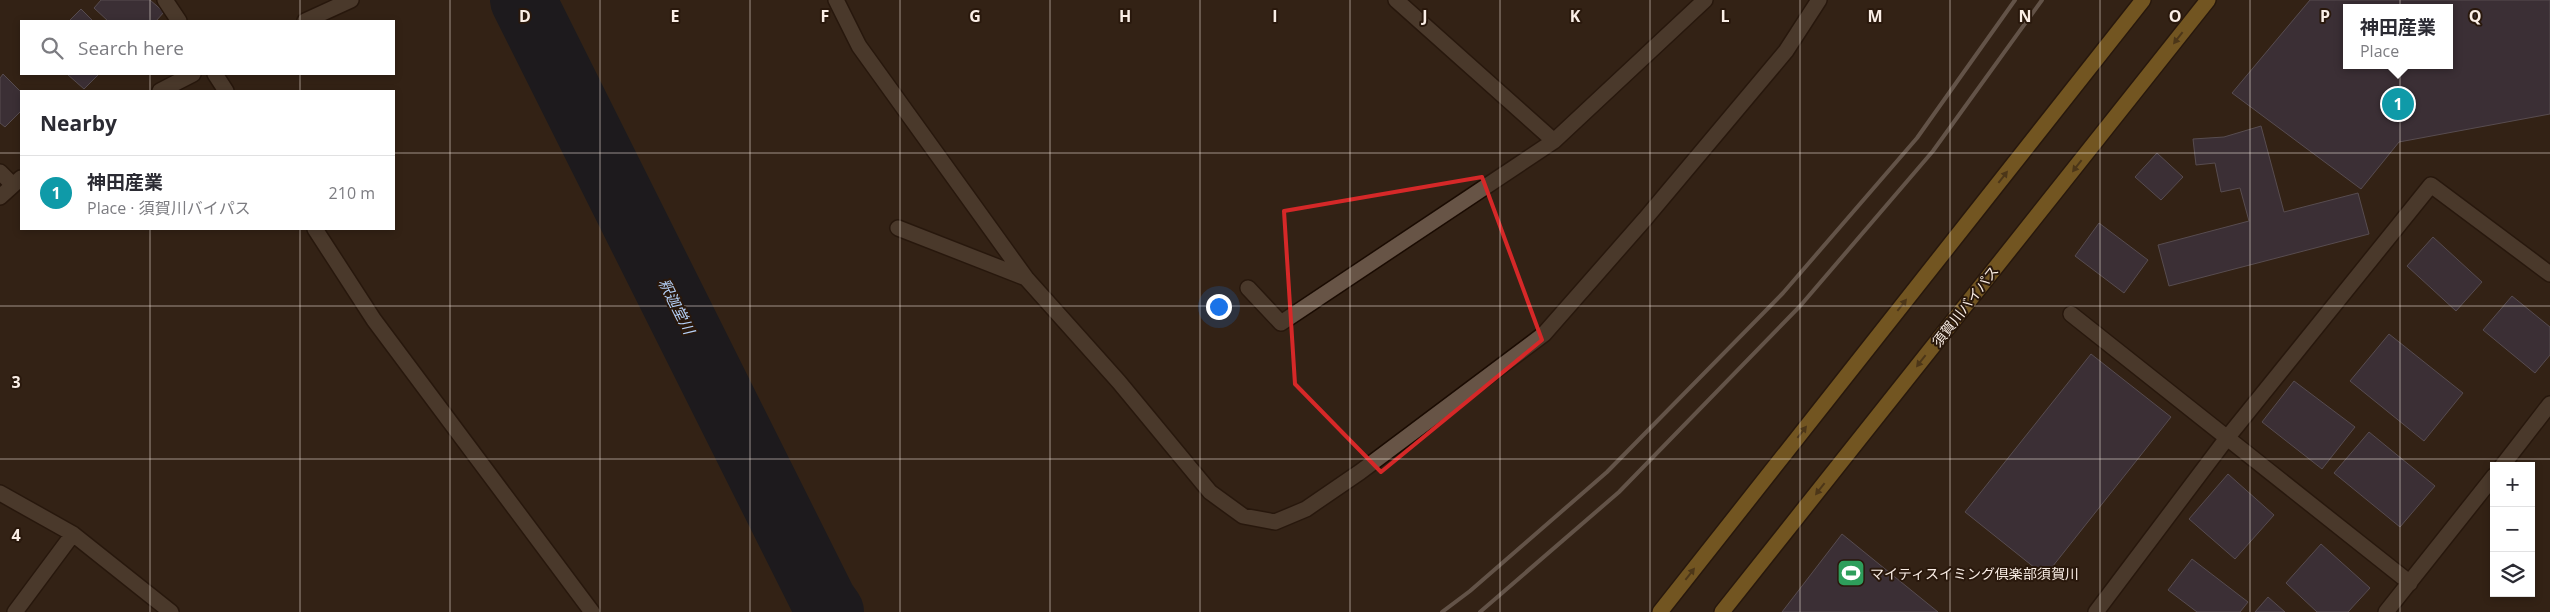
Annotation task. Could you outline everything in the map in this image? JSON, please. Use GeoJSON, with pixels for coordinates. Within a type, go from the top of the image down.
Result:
{"type":"FeatureCollection","features":[{"type":"Feature","properties":{"kind":"highway"},"geometry":{"type":"LineString","coordinates":[[1660,612],[2143,0]]}},
{"type":"Feature","properties":{"kind":"highway","name":"須賀川バイパス"},"geometry":{"type":"LineString","coordinates":[[1722,612],[2208,0]]}},
{"type":"Feature","properties":{"kind":"street"},"geometry":{"type":"LineString","coordinates":[[164,0],[178,20]]}},
{"type":"Feature","properties":{"kind":"street"},"geometry":{"type":"LineString","coordinates":[[307,20],[351,0]]}},
{"type":"Feature","properties":{"kind":"street"},"geometry":{"type":"LineString","coordinates":[[836,0],[859,46],[1026,278],[1119,382],[1210,492],[1243,516],[1274,522],[1306,509],[1360,472],[1544,334],[1645,219],[1786,51],[1820,0]]}},
{"type":"Feature","properties":{"kind":"street"},"geometry":{"type":"LineString","coordinates":[[1396,0],[1554,141]]}},
{"type":"Feature","properties":{"kind":"street"},"geometry":{"type":"LineString","coordinates":[[1248,288],[1281,323],[1554,141],[1705,0]]}},
{"type":"Feature","properties":{"kind":"street"},"geometry":{"type":"LineString","coordinates":[[162,90],[191,75]]}},
{"type":"Feature","properties":{"kind":"street"},"geometry":{"type":"LineString","coordinates":[[216,75],[225,90]]}},
{"type":"Feature","properties":{"kind":"street"},"geometry":{"type":"LineString","coordinates":[[0,172],[17,181],[0,197]]}},
{"type":"Feature","properties":{"kind":"street"},"geometry":{"type":"LineString","coordinates":[[2096,612],[2227,438],[2431,185],[2550,274]]}},
{"type":"Feature","properties":{"kind":"street"},"geometry":{"type":"LineString","coordinates":[[898,228],[1026,278]]}},
{"type":"Feature","properties":{"kind":"street"},"geometry":{"type":"LineString","coordinates":[[316,230],[374,320],[592,612]]}},
{"type":"Feature","properties":{"kind":"street"},"geometry":{"type":"LineString","coordinates":[[2071,314],[2410,583]]}},
{"type":"Feature","properties":{"kind":"street"},"geometry":{"type":"LineString","coordinates":[[2505,462],[2550,404]]}},
{"type":"Feature","properties":{"kind":"street"},"geometry":{"type":"LineString","coordinates":[[2386,612],[2490,481]]}},
{"type":"Feature","properties":{"kind":"street"},"geometry":{"type":"LineString","coordinates":[[0,493],[73,534],[171,612]]}},
{"type":"Feature","properties":{"kind":"street"},"geometry":{"type":"LineString","coordinates":[[15,612],[73,534]]}},
{"type":"Feature","properties":{"kind":"highlighted area"},"geometry":{"type":"Polygon","coordinates":[[[1482,177],[1542,340],[1381,472],[1295,384],[1284,211],[1482,177]]]}},
{"type":"Feature","properties":{"kind":"building"},"geometry":{"type":"Polygon","coordinates":[[[101,0],[150,0],[164,12],[157,20],[107,20],[94,8],[101,0]]]}},
{"type":"Feature","properties":{"kind":"building"},"geometry":{"type":"Polygon","coordinates":[[[2310,0],[2550,0],[2550,114],[2399,142],[2361,189],[2232,93],[2310,0]]]}},
{"type":"Feature","properties":{"kind":"building"},"geometry":{"type":"Polygon","coordinates":[[[81,9],[92,20],[70,20],[81,9]]]}},
{"type":"Feature","properties":{"kind":"building"},"geometry":{"type":"Polygon","coordinates":[[[3,74],[20,91],[20,112],[5,127],[0,123],[0,78],[3,74]]]}},
{"type":"Feature","properties":{"kind":"building"},"geometry":{"type":"Polygon","coordinates":[[[68,75],[98,75],[84,89],[68,75]]]}},
{"type":"Feature","properties":{"kind":"building"},"geometry":{"type":"Polygon","coordinates":[[[2261,126],[2284,212],[2358,193],[2369,234],[2169,286],[2158,245],[2249,221],[2240,188],[2221,192],[2215,163],[2196,165],[2193,139],[2224,137],[2261,126]]]}},
{"type":"Feature","properties":{"kind":"building"},"geometry":{"type":"Polygon","coordinates":[[[2157,153],[2183,177],[2161,200],[2135,177],[2157,153]]]}},
{"type":"Feature","properties":{"kind":"building"},"geometry":{"type":"Polygon","coordinates":[[[2099,223],[2148,260],[2124,293],[2075,256],[2099,223]]]}},
{"type":"Feature","properties":{"kind":"building"},"geometry":{"type":"Polygon","coordinates":[[[2433,237],[2482,282],[2456,311],[2407,266],[2433,237]]]}},
{"type":"Feature","properties":{"kind":"building"},"geometry":{"type":"Polygon","coordinates":[[[2512,296],[2550,327],[2550,355],[2535,373],[2483,330],[2512,296]]]}},
{"type":"Feature","properties":{"kind":"building"},"geometry":{"type":"Polygon","coordinates":[[[2389,334],[2463,393],[2424,441],[2350,381],[2389,334]]]}},
{"type":"Feature","properties":{"kind":"building"},"geometry":{"type":"Polygon","coordinates":[[[2091,354],[2171,417],[2045,576],[1965,512],[2091,354]]]}},
{"type":"Feature","properties":{"kind":"building"},"geometry":{"type":"Polygon","coordinates":[[[2294,381],[2355,427],[2322,469],[2262,422],[2294,381]]]}},
{"type":"Feature","properties":{"kind":"building"},"geometry":{"type":"Polygon","coordinates":[[[2369,432],[2435,486],[2400,527],[2334,473],[2369,432]]]}},
{"type":"Feature","properties":{"kind":"building"},"geometry":{"type":"Polygon","coordinates":[[[2228,474],[2274,515],[2235,559],[2189,519],[2228,474]]]}},
{"type":"Feature","properties":{"kind":"building","name":"マイティスイミング倶楽部須賀川"},"geometry":{"type":"Polygon","coordinates":[[[1842,534],[1938,612],[1782,612],[1842,534]]]}},
{"type":"Feature","properties":{"kind":"building"},"geometry":{"type":"Polygon","coordinates":[[[2321,544],[2370,588],[2348,612],[2317,612],[2286,583],[2321,544]]]}},
{"type":"Feature","properties":{"kind":"building"},"geometry":{"type":"Polygon","coordinates":[[[2192,559],[2248,602],[2240,612],[2197,612],[2168,590],[2192,559]]]}},
{"type":"Feature","properties":{"kind":"building"},"geometry":{"type":"Polygon","coordinates":[[[2268,597],[2285,612],[2255,612],[2268,597]]]}},
{"type":"Feature","properties":{"kind":"waterway","name":"釈迦堂川"},"geometry":{"type":"LineString","coordinates":[[523,0],[824,602],[831,612]]}},
{"type":"Feature","properties":{"kind":"railway"},"geometry":{"type":"LineString","coordinates":[[1442,612],[1470,591],[1607,472],[1783,293],[1917,138],[2015,0]]}},
{"type":"Feature","properties":{"kind":"railway"},"geometry":{"type":"LineString","coordinates":[[1480,612],[1619,492],[1801,305],[1933,151],[2042,0]]}},
{"type":"Feature","properties":{"kind":"place","name":"神田産業"},"geometry":{"type":"Point","coordinates":[2398,104]}},
{"type":"Feature","properties":{"kind":"place","name":"マイティスイミング倶楽部須賀川"},"geometry":{"type":"Point","coordinates":[1851,573]}}]}
